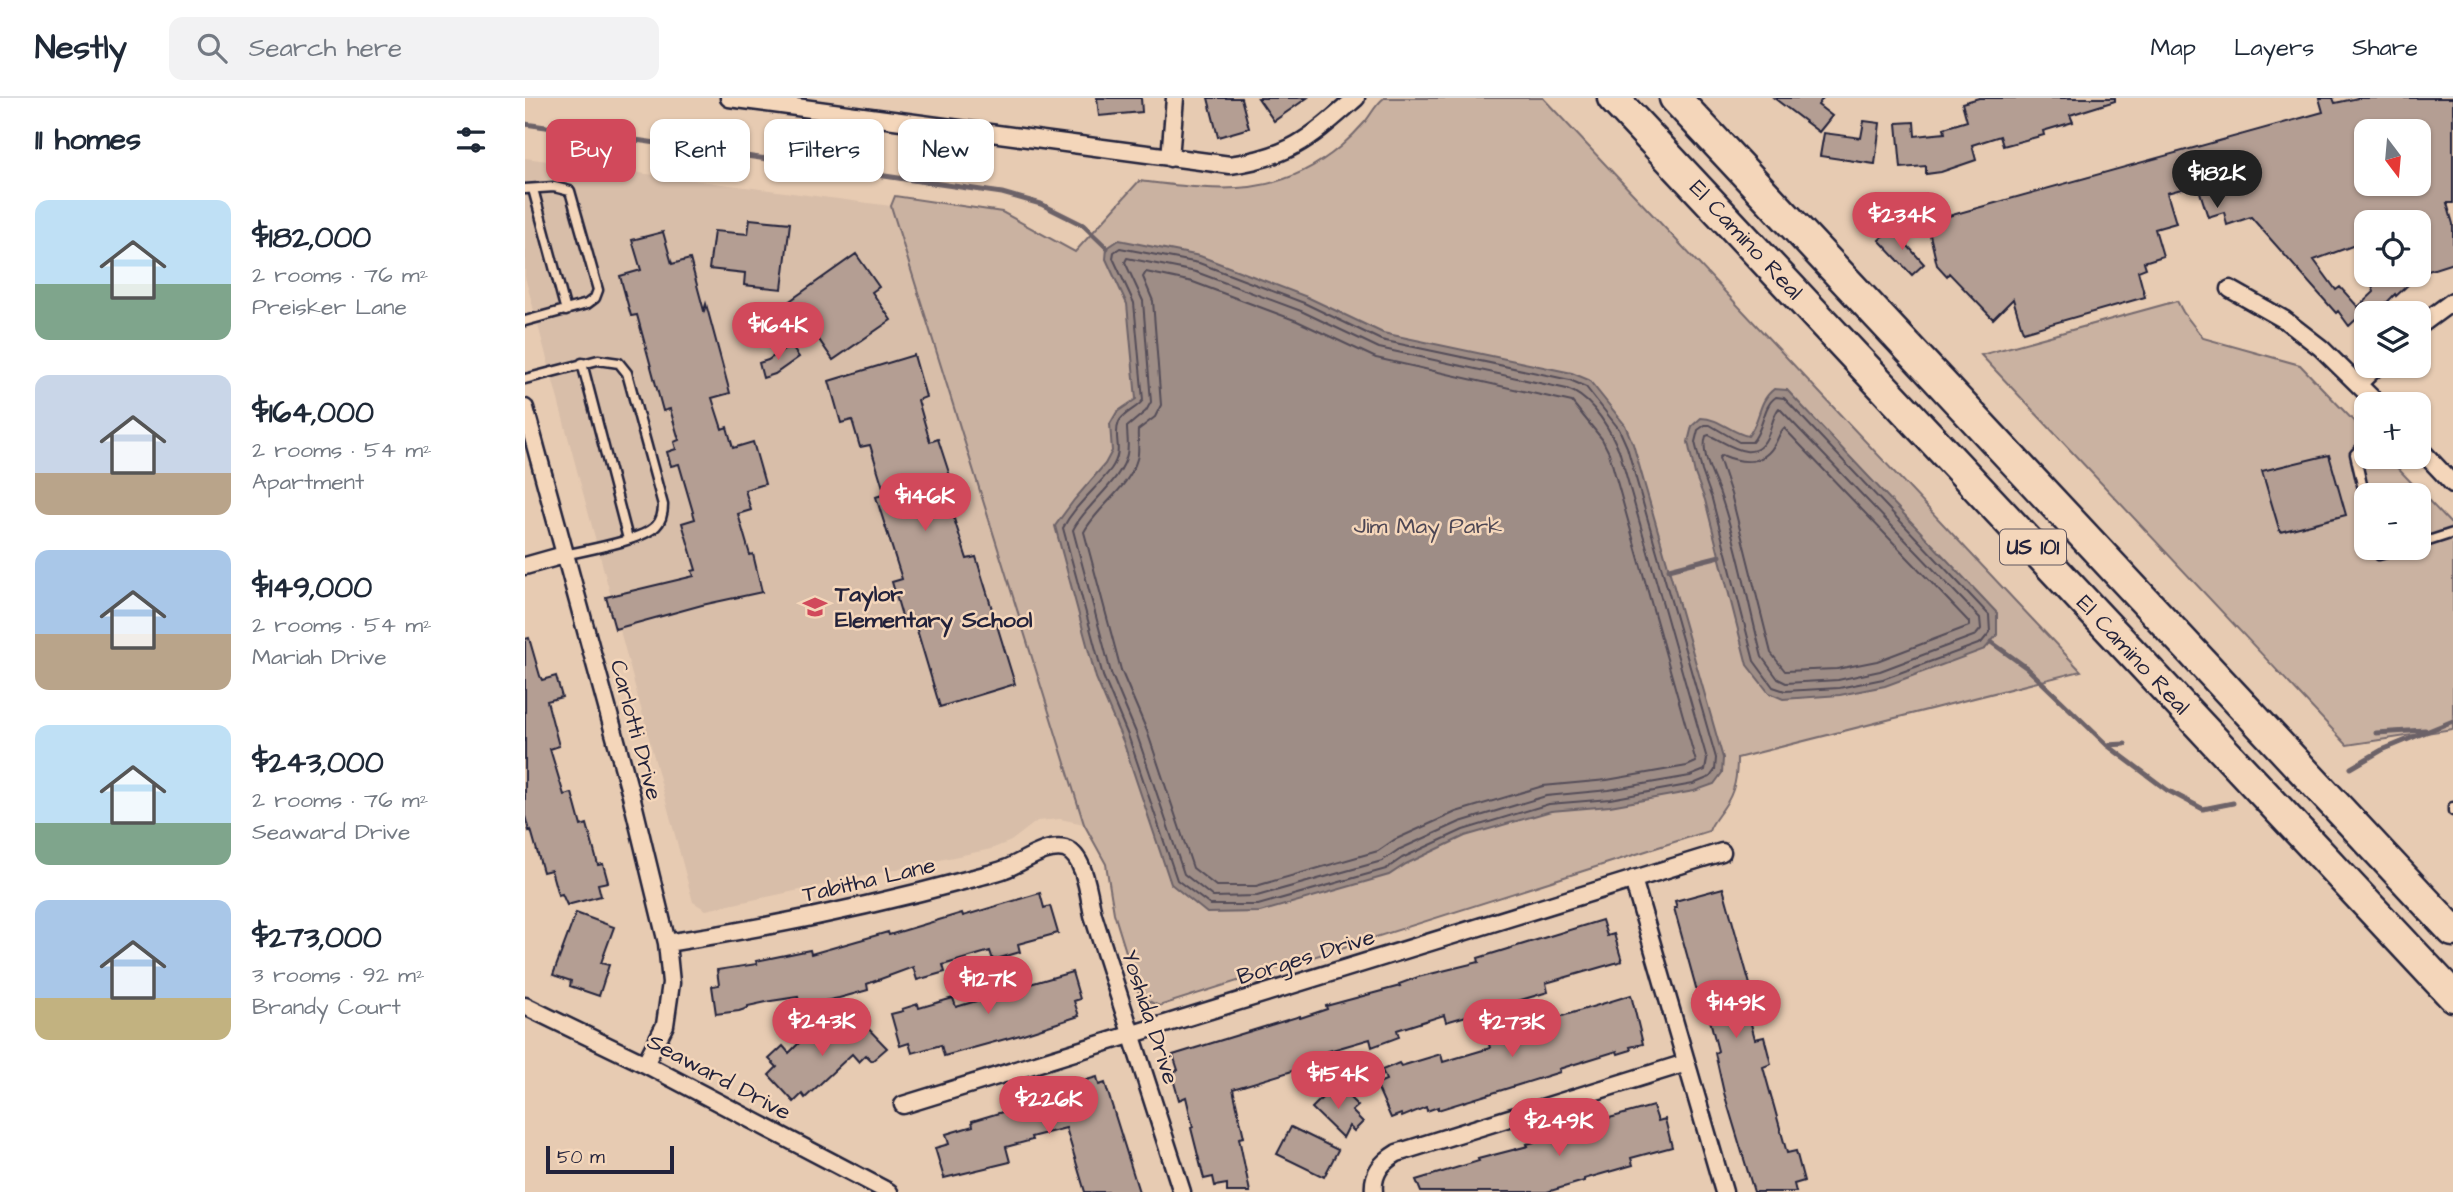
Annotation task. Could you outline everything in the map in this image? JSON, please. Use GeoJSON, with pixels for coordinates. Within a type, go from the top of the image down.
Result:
{"type":"FeatureCollection","features":[{"type":"Feature","properties":{"kind":"highway","name":"El Camino Real"},"geometry":{"type":"LineString","coordinates":[[1613,98],[2453,996]]}},
{"type":"Feature","properties":{"kind":"highway","name":"El Camino Real"},"geometry":{"type":"LineString","coordinates":[[1675,98],[2453,931]]}},
{"type":"Feature","properties":{"kind":"street"},"geometry":{"type":"LineString","coordinates":[[736,98],[1230,165],[1261,160],[1288,150],[1313,135],[1356,98]]}},
{"type":"Feature","properties":{"kind":"street"},"geometry":{"type":"LineString","coordinates":[[1170,158],[1175,98]]}},
{"type":"Feature","properties":{"kind":"street"},"geometry":{"type":"LineString","coordinates":[[2230,289],[2285,320],[2321,348],[2366,392]]}},
{"type":"Feature","properties":{"kind":"street"},"geometry":{"type":"LineString","coordinates":[[2431,317],[2453,301]]}},
{"type":"Feature","properties":{"kind":"street"},"geometry":{"type":"LineString","coordinates":[[2358,384],[2364,378]]}},
{"type":"Feature","properties":{"kind":"street","name":"Carlotti Drive"},"geometry":{"type":"LineString","coordinates":[[525,408],[631,795],[667,943],[671,983],[665,1025],[645,1064]]}},
{"type":"Feature","properties":{"kind":"street"},"geometry":{"type":"LineString","coordinates":[[2431,460],[2453,484]]}},
{"type":"Feature","properties":{"kind":"street"},"geometry":{"type":"LineString","coordinates":[[525,566],[564,555]]}},
{"type":"Feature","properties":{"kind":"street","name":"Tabitha Lane"},"geometry":{"type":"LineString","coordinates":[[667,943],[752,930],[874,905],[1005,869],[1047,851],[1064,849],[1075,856]]}},
{"type":"Feature","properties":{"kind":"street","name":"Borges Drive"},"geometry":{"type":"LineString","coordinates":[[903,1105],[1722,852]]}},
{"type":"Feature","properties":{"kind":"street","name":"Yoshida Drive"},"geometry":{"type":"LineString","coordinates":[[1075,856],[1082,868],[1093,915],[1182,1192]]}},
{"type":"Feature","properties":{"kind":"street"},"geometry":{"type":"LineString","coordinates":[[1633,879],[1724,1192]]}},
{"type":"Feature","properties":{"kind":"street","name":"Seaward Drive"},"geometry":{"type":"LineString","coordinates":[[525,1006],[645,1064],[889,1192]]}},
{"type":"Feature","properties":{"kind":"street"},"geometry":{"type":"LineString","coordinates":[[1374,1192],[1377,1171],[1384,1161],[1398,1153],[1686,1063]]}},
{"type":"Feature","properties":{"kind":"lane"},"geometry":{"type":"LineString","coordinates":[[525,321],[566,311],[587,304],[595,298],[597,290],[570,191],[563,188],[529,189],[566,311]]}},
{"type":"Feature","properties":{"kind":"lane"},"geometry":{"type":"LineString","coordinates":[[525,379],[582,363],[608,360],[619,363],[627,373],[663,505],[663,514],[656,526],[628,539],[564,555]]}},
{"type":"Feature","properties":{"kind":"lane"},"geometry":{"type":"LineString","coordinates":[[582,363],[628,539]]}},
{"type":"Feature","properties":{"kind":"lane"},"geometry":{"type":"LineString","coordinates":[[2431,540],[2453,533]]}},
{"type":"Feature","properties":{"kind":"shaded area","name":"Taylor Elementary School"},"geometry":{"type":"Polygon","coordinates":[[[525,158],[546,161],[546,182],[636,182],[636,173],[650,174],[650,182],[708,182],[891,206],[1084,824],[1060,819],[1037,821],[1011,841],[991,849],[706,910],[693,902],[525,277],[525,158]]]}},
{"type":"Feature","properties":{"kind":"green space","name":"Jim May Park"},"geometry":{"type":"Polygon","coordinates":[[[1384,98],[1543,98],[2081,671],[1737,758],[1733,790],[1709,831],[1159,1006],[1140,997],[1114,913],[1106,864],[1084,824],[891,206],[895,196],[1002,212],[1075,252],[1139,181],[1194,187],[1245,188],[1293,176],[1317,164],[1341,146],[1384,98]]]}},
{"type":"Feature","properties":{"kind":"green space"},"geometry":{"type":"Polygon","coordinates":[[[2177,301],[2203,338],[2300,365],[2354,421],[2354,469],[2398,469],[2412,483],[2354,483],[2354,560],[2431,560],[2431,503],[2453,526],[2453,729],[2347,745],[1981,355],[2177,301]]]}},
{"type":"Feature","properties":{"kind":"water"},"geometry":{"type":"Polygon","coordinates":[[[1119,240],[1200,256],[1307,297],[1383,333],[1572,373],[1589,380],[1625,425],[1633,444],[1723,758],[1722,773],[1714,784],[1694,791],[1610,806],[1551,811],[1465,836],[1389,875],[1260,912],[1207,913],[1171,884],[1123,741],[1096,678],[1055,526],[1105,464],[1112,451],[1110,424],[1117,412],[1136,399],[1127,304],[1106,259],[1107,248],[1119,240]]]}},
{"type":"Feature","properties":{"kind":"water"},"geometry":{"type":"Polygon","coordinates":[[[1774,389],[1787,390],[1997,613],[1997,635],[1985,649],[1885,686],[1840,695],[1783,699],[1769,693],[1747,665],[1688,442],[1692,426],[1701,418],[1714,420],[1748,436],[1765,400],[1774,389]]]}},
{"type":"Feature","properties":{"kind":"building"},"geometry":{"type":"Polygon","coordinates":[[[1097,98],[1141,98],[1142,112],[1099,116],[1097,98]]]}},
{"type":"Feature","properties":{"kind":"building"},"geometry":{"type":"Polygon","coordinates":[[[1208,98],[1241,98],[1249,128],[1218,137],[1208,98]]]}},
{"type":"Feature","properties":{"kind":"building"},"geometry":{"type":"Polygon","coordinates":[[[1258,98],[1307,98],[1274,121],[1258,98]]]}},
{"type":"Feature","properties":{"kind":"building"},"geometry":{"type":"Polygon","coordinates":[[[1774,98],[1823,98],[1818,105],[1832,116],[1819,132],[1774,98]]]}},
{"type":"Feature","properties":{"kind":"building"},"geometry":{"type":"Polygon","coordinates":[[[1979,98],[2115,98],[2115,101],[2070,115],[2073,122],[2043,131],[2044,135],[2003,146],[2000,136],[1972,145],[1976,160],[1941,172],[1926,174],[1926,166],[1901,168],[1897,123],[1914,122],[1915,136],[1945,133],[1944,128],[1967,121],[1962,103],[1979,98]]]}},
{"type":"Feature","properties":{"kind":"building"},"geometry":{"type":"Polygon","coordinates":[[[2319,98],[2333,98],[2335,103],[2358,98],[2453,98],[2453,203],[2447,203],[2453,224],[2453,263],[2431,270],[2431,210],[2354,210],[2354,245],[2314,260],[2336,290],[2340,287],[2354,303],[2354,321],[2349,326],[2251,217],[2227,225],[2224,212],[2208,217],[2196,185],[2167,193],[2176,223],[2155,229],[2163,256],[2144,262],[2146,268],[2138,271],[2145,297],[2023,332],[2013,299],[1993,319],[1949,273],[1947,276],[1937,265],[1927,222],[2323,112],[2319,98]]]}},
{"type":"Feature","properties":{"kind":"building"},"geometry":{"type":"Polygon","coordinates":[[[1864,121],[1880,123],[1875,164],[1820,156],[1824,133],[1861,138],[1864,121]]]}},
{"type":"Feature","properties":{"kind":"building"},"geometry":{"type":"Polygon","coordinates":[[[750,219],[790,223],[782,289],[744,285],[745,273],[709,269],[714,231],[748,234],[750,219]]]}},
{"type":"Feature","properties":{"kind":"building"},"geometry":{"type":"Polygon","coordinates":[[[1892,228],[1924,264],[1912,275],[1879,240],[1892,228]]]}},
{"type":"Feature","properties":{"kind":"building"},"geometry":{"type":"Polygon","coordinates":[[[663,232],[672,264],[690,259],[704,311],[706,304],[730,393],[712,398],[722,429],[727,427],[733,448],[753,442],[765,484],[745,490],[751,510],[738,514],[750,555],[753,554],[762,592],[615,629],[606,597],[694,576],[692,571],[696,570],[682,523],[695,519],[679,464],[671,466],[667,452],[676,449],[674,442],[679,440],[670,409],[663,411],[637,315],[631,316],[620,276],[641,270],[632,240],[663,232]]]}},
{"type":"Feature","properties":{"kind":"building"},"geometry":{"type":"Polygon","coordinates":[[[856,254],[879,287],[872,292],[891,320],[833,360],[815,334],[808,339],[784,305],[856,254]]]}},
{"type":"Feature","properties":{"kind":"building"},"geometry":{"type":"Polygon","coordinates":[[[2372,287],[2406,287],[2396,296],[2395,294],[2388,301],[2364,301],[2374,292],[2372,287]]]}},
{"type":"Feature","properties":{"kind":"building"},"geometry":{"type":"Polygon","coordinates":[[[790,345],[799,357],[775,374],[763,378],[759,363],[790,345]]]}},
{"type":"Feature","properties":{"kind":"building"},"geometry":{"type":"Polygon","coordinates":[[[914,355],[926,397],[918,400],[930,442],[938,439],[952,482],[943,485],[967,559],[976,557],[1015,684],[940,707],[914,620],[904,623],[892,582],[902,579],[876,497],[885,494],[870,445],[860,447],[852,420],[841,423],[829,381],[914,355]]]}},
{"type":"Feature","properties":{"kind":"building"},"geometry":{"type":"Polygon","coordinates":[[[2329,455],[2346,515],[2280,532],[2262,471],[2329,455]]]}},
{"type":"Feature","properties":{"kind":"building"},"geometry":{"type":"Polygon","coordinates":[[[529,638],[542,680],[556,676],[562,697],[547,701],[559,746],[550,749],[564,795],[572,793],[581,826],[587,824],[598,865],[603,864],[608,882],[598,884],[601,896],[567,905],[562,894],[558,895],[551,870],[543,872],[525,816],[525,639],[529,638]]]}},
{"type":"Feature","properties":{"kind":"building"},"geometry":{"type":"Polygon","coordinates":[[[1723,888],[1751,988],[1742,990],[1755,1039],[1764,1037],[1771,1064],[1763,1067],[1787,1153],[1796,1151],[1804,1181],[1794,1184],[1796,1192],[1754,1192],[1724,1093],[1715,1053],[1718,1051],[1705,1001],[1700,1002],[1674,908],[1677,908],[1675,901],[1723,888]]]}},
{"type":"Feature","properties":{"kind":"building"},"geometry":{"type":"Polygon","coordinates":[[[1040,893],[1044,908],[1050,906],[1058,933],[1018,944],[1020,952],[993,960],[990,951],[943,965],[945,972],[917,980],[913,967],[867,984],[868,990],[800,1006],[798,997],[716,1014],[712,986],[719,985],[717,970],[757,964],[756,961],[810,950],[811,954],[888,932],[889,935],[962,913],[963,916],[1040,893]]]}},
{"type":"Feature","properties":{"kind":"building"},"geometry":{"type":"Polygon","coordinates":[[[576,913],[614,927],[601,963],[609,965],[599,996],[570,986],[571,981],[553,975],[576,913]]]}},
{"type":"Feature","properties":{"kind":"building"},"geometry":{"type":"Polygon","coordinates":[[[1602,920],[1607,936],[1614,934],[1622,961],[1546,983],[1548,992],[1446,1022],[1444,1015],[1397,1030],[1399,1037],[1372,1047],[1370,1039],[1322,1053],[1325,1061],[1233,1089],[1244,1137],[1239,1138],[1250,1192],[1227,1192],[1227,1184],[1215,1186],[1213,1177],[1204,1179],[1186,1097],[1179,1100],[1171,1072],[1178,1070],[1173,1055],[1300,1018],[1327,1009],[1326,1006],[1400,986],[1399,984],[1418,977],[1479,962],[1478,958],[1602,920]]]}},
{"type":"Feature","properties":{"kind":"building"},"geometry":{"type":"Polygon","coordinates":[[[1072,972],[1080,999],[1074,1001],[1079,1016],[944,1056],[941,1045],[912,1053],[909,1043],[900,1046],[891,1014],[903,1011],[902,1009],[918,1004],[919,1008],[953,998],[956,1007],[1003,993],[1001,987],[1028,978],[1030,984],[1072,972]]]}},
{"type":"Feature","properties":{"kind":"building"},"geometry":{"type":"Polygon","coordinates":[[[1631,995],[1643,1044],[1630,1047],[1631,1050],[1618,1054],[1617,1051],[1559,1069],[1560,1072],[1438,1110],[1438,1107],[1427,1111],[1426,1107],[1402,1117],[1401,1114],[1391,1118],[1376,1084],[1386,1080],[1382,1070],[1399,1063],[1401,1066],[1441,1054],[1443,1062],[1490,1048],[1488,1040],[1500,1035],[1631,995]]]}},
{"type":"Feature","properties":{"kind":"building"},"geometry":{"type":"Polygon","coordinates":[[[857,1017],[887,1048],[872,1061],[866,1055],[859,1062],[852,1054],[805,1098],[802,1094],[794,1102],[769,1075],[777,1067],[769,1059],[783,1046],[789,1053],[817,1025],[832,1041],[857,1017]]]}},
{"type":"Feature","properties":{"kind":"building"},"geometry":{"type":"Polygon","coordinates":[[[1097,1077],[1099,1085],[1105,1083],[1139,1192],[1085,1192],[1066,1128],[1006,1147],[1010,1162],[944,1178],[935,1148],[949,1144],[946,1134],[973,1126],[972,1121],[1009,1110],[1007,1102],[1097,1077]]]}},
{"type":"Feature","properties":{"kind":"building"},"geometry":{"type":"Polygon","coordinates":[[[1336,1084],[1358,1106],[1352,1111],[1363,1122],[1354,1131],[1349,1126],[1343,1138],[1312,1108],[1336,1084]]]}},
{"type":"Feature","properties":{"kind":"building"},"geometry":{"type":"Polygon","coordinates":[[[1653,1106],[1658,1121],[1665,1119],[1672,1147],[1631,1158],[1633,1165],[1584,1181],[1547,1192],[1421,1192],[1416,1180],[1602,1123],[1602,1120],[1653,1106]]]}},
{"type":"Feature","properties":{"kind":"building"},"geometry":{"type":"Polygon","coordinates":[[[1291,1127],[1338,1150],[1324,1177],[1277,1154],[1291,1127]]]}},
{"type":"Feature","properties":{"kind":"waterway"},"geometry":{"type":"LineString","coordinates":[[525,124],[1002,193],[1041,204],[1083,225],[1107,248]]}},
{"type":"Feature","properties":{"kind":"waterway"},"geometry":{"type":"LineString","coordinates":[[1669,569],[1720,556]]}},
{"type":"Feature","properties":{"kind":"waterway"},"geometry":{"type":"LineString","coordinates":[[1991,642],[2027,668],[2107,745],[2167,790],[2203,809],[2233,803]]}},
{"type":"Feature","properties":{"kind":"waterway"},"geometry":{"type":"LineString","coordinates":[[2351,768],[2382,750],[2453,721]]}},
{"type":"Feature","properties":{"kind":"waterway"},"geometry":{"type":"LineString","coordinates":[[2376,733],[2425,730]]}},
{"type":"Feature","properties":{"kind":"waterway"},"geometry":{"type":"LineString","coordinates":[[2107,745],[2125,744]]}},
{"type":"Feature","properties":{"kind":"place","name":"Taylor Elementary School"},"geometry":{"type":"Point","coordinates":[815,607]}}]}
